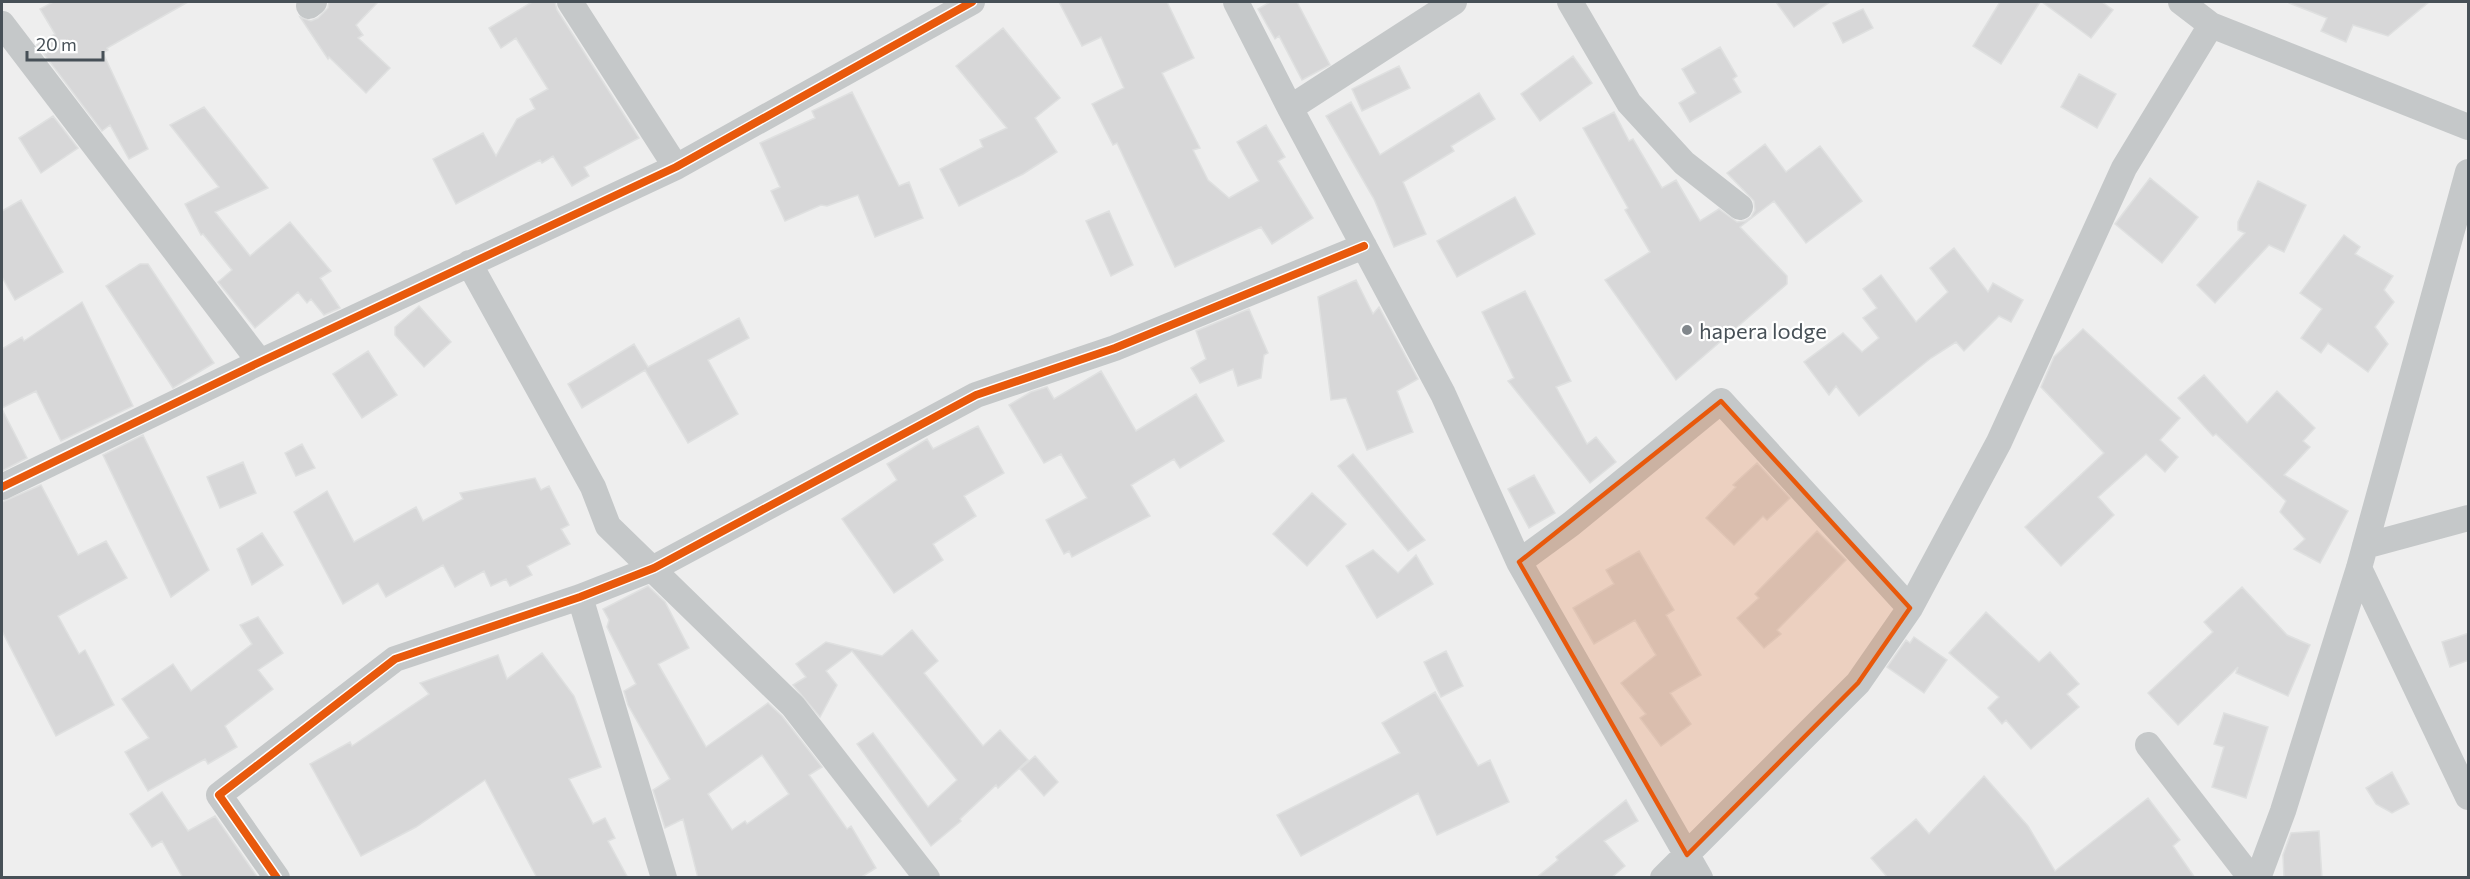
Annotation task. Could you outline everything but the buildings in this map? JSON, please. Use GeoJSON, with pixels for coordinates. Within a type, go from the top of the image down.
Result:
{"type":"FeatureCollection","features":[{"type":"Feature","properties":{"kind":"street"},"geometry":{"type":"LineString","coordinates":[[570,2],[676,167]]}},
{"type":"Feature","properties":{"kind":"street"},"geometry":{"type":"LineString","coordinates":[[2,487],[260,362],[676,167],[972,2]]}},
{"type":"Feature","properties":{"kind":"street"},"geometry":{"type":"LineString","coordinates":[[1236,2],[1443,394],[1519,562],[1700,878]]}},
{"type":"Feature","properties":{"kind":"street"},"geometry":{"type":"LineString","coordinates":[[1290,108],[1454,2]]}},
{"type":"Feature","properties":{"kind":"street"},"geometry":{"type":"LineString","coordinates":[[1570,2],[1629,104],[1684,163],[1740,207]]}},
{"type":"Feature","properties":{"kind":"street"},"geometry":{"type":"LineString","coordinates":[[2181,2],[2211,25],[2469,127]]}},
{"type":"Feature","properties":{"kind":"street"},"geometry":{"type":"LineString","coordinates":[[2,24],[260,362]]}},
{"type":"Feature","properties":{"kind":"street"},"geometry":{"type":"LineString","coordinates":[[1663,878],[1858,683],[1910,608],[1999,442],[2124,168],[2211,25]]}},
{"type":"Feature","properties":{"kind":"street"},"geometry":{"type":"LineString","coordinates":[[2258,878],[2283,811],[2362,557],[2469,172]]}},
{"type":"Feature","properties":{"kind":"street"},"geometry":{"type":"LineString","coordinates":[[277,878],[219,795],[395,659],[580,597],[654,568],[976,395],[1115,348],[1364,246]]}},
{"type":"Feature","properties":{"kind":"street"},"geometry":{"type":"LineString","coordinates":[[469,263],[593,487],[608,526],[654,568],[793,706],[927,878]]}},
{"type":"Feature","properties":{"kind":"street"},"geometry":{"type":"LineString","coordinates":[[1519,562],[1571,525],[1721,401],[1910,608]]}},
{"type":"Feature","properties":{"kind":"street"},"geometry":{"type":"LineString","coordinates":[[2362,557],[2469,518]]}},
{"type":"Feature","properties":{"kind":"street"},"geometry":{"type":"LineString","coordinates":[[2362,557],[2469,797]]}},
{"type":"Feature","properties":{"kind":"street"},"geometry":{"type":"LineString","coordinates":[[580,597],[664,878]]}},
{"type":"Feature","properties":{"kind":"street"},"geometry":{"type":"LineString","coordinates":[[2148,746],[2251,878]]}},
{"type":"Feature","properties":{"kind":"highlighted area"},"geometry":{"type":"Polygon","coordinates":[[[1721,401],[1910,608],[1858,683],[1687,855],[1519,562],[1721,401]]]}},
{"type":"Feature","properties":{"kind":"cycle path"},"geometry":{"type":"LineString","coordinates":[[2,487],[260,362],[676,167],[972,2]]}},
{"type":"Feature","properties":{"kind":"cycle path"},"geometry":{"type":"LineString","coordinates":[[277,878],[219,795],[395,659],[580,597],[654,568],[976,395],[1115,348],[1364,246]]}},
{"type":"Feature","properties":{"kind":"place","name":"hapera lodge"},"geometry":{"type":"Point","coordinates":[1687,330]}}]}
